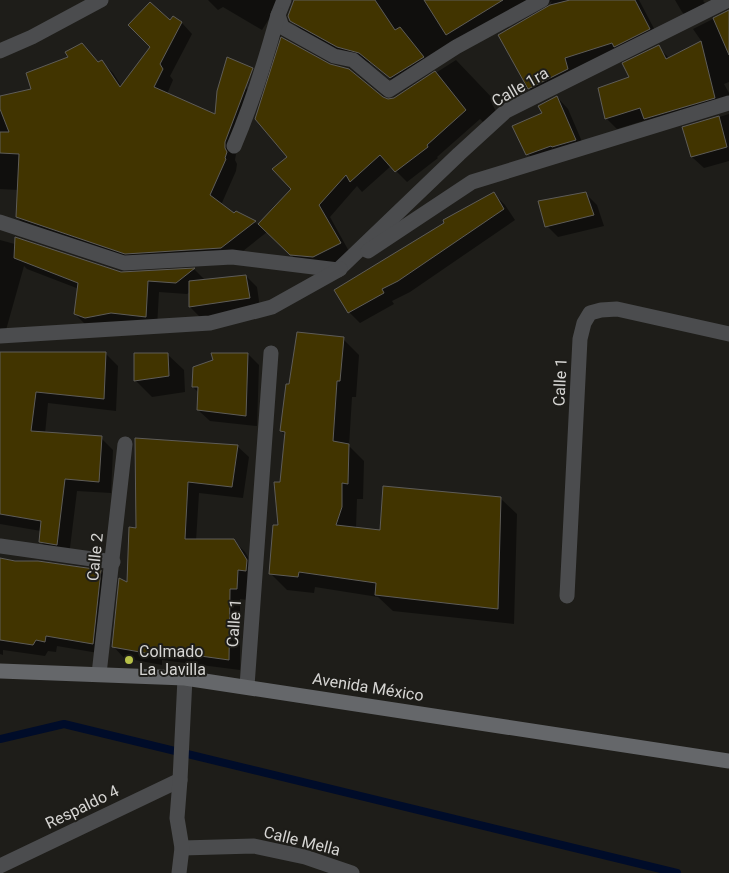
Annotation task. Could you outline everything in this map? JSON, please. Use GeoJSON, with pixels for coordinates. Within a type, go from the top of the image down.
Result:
{"type":"FeatureCollection","features":[{"type":"Feature","properties":{"kind":"street"},"geometry":{"type":"LineString","coordinates":[[0,51],[32,37],[101,0]]}},
{"type":"Feature","properties":{"kind":"street"},"geometry":{"type":"LineString","coordinates":[[234,146],[243,126],[268,54],[284,0]]}},
{"type":"Feature","properties":{"kind":"street"},"geometry":{"type":"LineString","coordinates":[[278,15],[282,27],[334,56],[353,60],[389,90],[456,47],[542,0]]}},
{"type":"Feature","properties":{"kind":"street","name":"Calle 1ra"},"geometry":{"type":"LineString","coordinates":[[338,270],[506,111],[728,0]]}},
{"type":"Feature","properties":{"kind":"street"},"geometry":{"type":"LineString","coordinates":[[0,336],[210,323],[272,307],[338,270],[472,182],[729,103]]}},
{"type":"Feature","properties":{"kind":"street"},"geometry":{"type":"LineString","coordinates":[[0,222],[124,262],[232,257],[338,270]]}},
{"type":"Feature","properties":{"kind":"street","name":"Calle 1"},"geometry":{"type":"LineString","coordinates":[[567,596],[580,339],[584,323],[590,313],[617,309],[729,334]]}},
{"type":"Feature","properties":{"kind":"street","name":"Calle 1"},"geometry":{"type":"LineString","coordinates":[[247,686],[271,352]]}},
{"type":"Feature","properties":{"kind":"street","name":"Calle 2"},"geometry":{"type":"LineString","coordinates":[[99,674],[125,444]]}},
{"type":"Feature","properties":{"kind":"street"},"geometry":{"type":"LineString","coordinates":[[0,546],[113,562]]}},
{"type":"Feature","properties":{"kind":"street","name":"Avenida México"},"geometry":{"type":"LineString","coordinates":[[0,671],[185,678],[729,761]]}},
{"type":"Feature","properties":{"kind":"street"},"geometry":{"type":"LineString","coordinates":[[178,873],[182,848],[176,818],[180,780],[185,678]]}},
{"type":"Feature","properties":{"kind":"street","name":"Respaldo 4"},"geometry":{"type":"LineString","coordinates":[[0,866],[180,780]]}},
{"type":"Feature","properties":{"kind":"street","name":"Calle Mella"},"geometry":{"type":"LineString","coordinates":[[182,848],[254,846],[305,857],[352,873]]}},
{"type":"Feature","properties":{"kind":"building"},"geometry":{"type":"Polygon","coordinates":[[[294,0],[375,0],[395,30],[400,27],[424,57],[390,78],[359,53],[337,47],[290,21],[288,16],[294,0]]]}},
{"type":"Feature","properties":{"kind":"building"},"geometry":{"type":"Polygon","coordinates":[[[424,0],[503,0],[446,35],[424,0]]]}},
{"type":"Feature","properties":{"kind":"building"},"geometry":{"type":"Polygon","coordinates":[[[570,0],[635,0],[650,29],[614,47],[612,43],[565,58],[568,69],[528,89],[498,35],[550,5],[570,0]]]}},
{"type":"Feature","properties":{"kind":"building"},"geometry":{"type":"Polygon","coordinates":[[[150,2],[170,20],[173,16],[182,22],[160,64],[163,69],[154,87],[215,114],[217,91],[227,57],[253,68],[225,142],[226,159],[210,195],[234,213],[236,211],[256,221],[221,248],[125,254],[16,217],[19,154],[0,153],[0,132],[9,132],[0,109],[0,96],[31,89],[26,73],[68,57],[65,52],[82,43],[98,62],[102,60],[120,87],[150,47],[128,25],[150,2]]]}},
{"type":"Feature","properties":{"kind":"building"},"geometry":{"type":"Polygon","coordinates":[[[729,10],[729,55],[713,18],[729,10]]]}},
{"type":"Feature","properties":{"kind":"building"},"geometry":{"type":"Polygon","coordinates":[[[281,37],[330,64],[349,69],[388,99],[394,98],[435,71],[466,110],[427,145],[428,147],[395,172],[380,155],[350,182],[346,175],[319,205],[341,243],[313,257],[290,255],[258,224],[291,189],[272,169],[287,157],[255,119],[281,37]]]}},
{"type":"Feature","properties":{"kind":"building"},"geometry":{"type":"Polygon","coordinates":[[[701,41],[715,98],[644,119],[640,108],[605,119],[598,88],[629,77],[622,63],[659,45],[666,59],[701,41]]]}},
{"type":"Feature","properties":{"kind":"building"},"geometry":{"type":"Polygon","coordinates":[[[557,96],[576,140],[526,155],[512,126],[542,113],[538,106],[557,96]]]}},
{"type":"Feature","properties":{"kind":"building"},"geometry":{"type":"Polygon","coordinates":[[[719,116],[727,147],[691,157],[682,127],[719,116]]]}},
{"type":"Feature","properties":{"kind":"building"},"geometry":{"type":"Polygon","coordinates":[[[494,192],[504,209],[398,281],[382,289],[384,293],[348,313],[334,290],[444,223],[443,220],[494,192]]]}},
{"type":"Feature","properties":{"kind":"building"},"geometry":{"type":"Polygon","coordinates":[[[586,192],[594,215],[545,227],[538,201],[586,192]]]}},
{"type":"Feature","properties":{"kind":"building"},"geometry":{"type":"Polygon","coordinates":[[[15,237],[121,272],[195,268],[176,283],[148,281],[146,317],[111,313],[85,318],[74,314],[78,283],[14,258],[15,237]]]}},
{"type":"Feature","properties":{"kind":"building"},"geometry":{"type":"Polygon","coordinates":[[[246,275],[250,298],[189,307],[189,281],[246,275]]]}},
{"type":"Feature","properties":{"kind":"building"},"geometry":{"type":"Polygon","coordinates":[[[297,332],[344,337],[340,381],[337,381],[333,441],[349,444],[348,484],[342,483],[342,507],[336,525],[380,530],[383,486],[501,497],[498,609],[375,595],[376,583],[299,572],[298,577],[269,574],[273,525],[278,525],[274,482],[280,482],[285,432],[280,431],[286,384],[289,384],[297,332]]]}},
{"type":"Feature","properties":{"kind":"building"},"geometry":{"type":"Polygon","coordinates":[[[0,352],[106,352],[104,399],[36,392],[31,431],[102,436],[99,482],[65,479],[57,545],[39,542],[41,521],[0,514],[0,352]]]}},
{"type":"Feature","properties":{"kind":"building"},"geometry":{"type":"Polygon","coordinates":[[[134,353],[168,353],[169,376],[134,381],[134,353]]]}},
{"type":"Feature","properties":{"kind":"building"},"geometry":{"type":"Polygon","coordinates":[[[211,353],[248,353],[246,416],[197,410],[198,387],[192,387],[193,367],[213,360],[211,353]]]}},
{"type":"Feature","properties":{"kind":"building"},"geometry":{"type":"Polygon","coordinates":[[[135,438],[238,445],[232,487],[188,482],[185,539],[234,539],[247,560],[246,571],[238,570],[237,589],[230,589],[229,660],[151,649],[151,654],[112,647],[119,578],[127,582],[129,527],[136,528],[135,438]]]}},
{"type":"Feature","properties":{"kind":"building"},"geometry":{"type":"Polygon","coordinates":[[[0,558],[15,561],[38,561],[101,570],[93,644],[46,636],[45,642],[36,640],[33,645],[0,640],[0,558]]]}},
{"type":"Feature","properties":{"kind":"waterway"},"geometry":{"type":"LineString","coordinates":[[0,739],[64,724],[677,873]]}},
{"type":"Feature","properties":{"kind":"place","name":"Colmado La Javilla"},"geometry":{"type":"Point","coordinates":[129,660]}}]}
